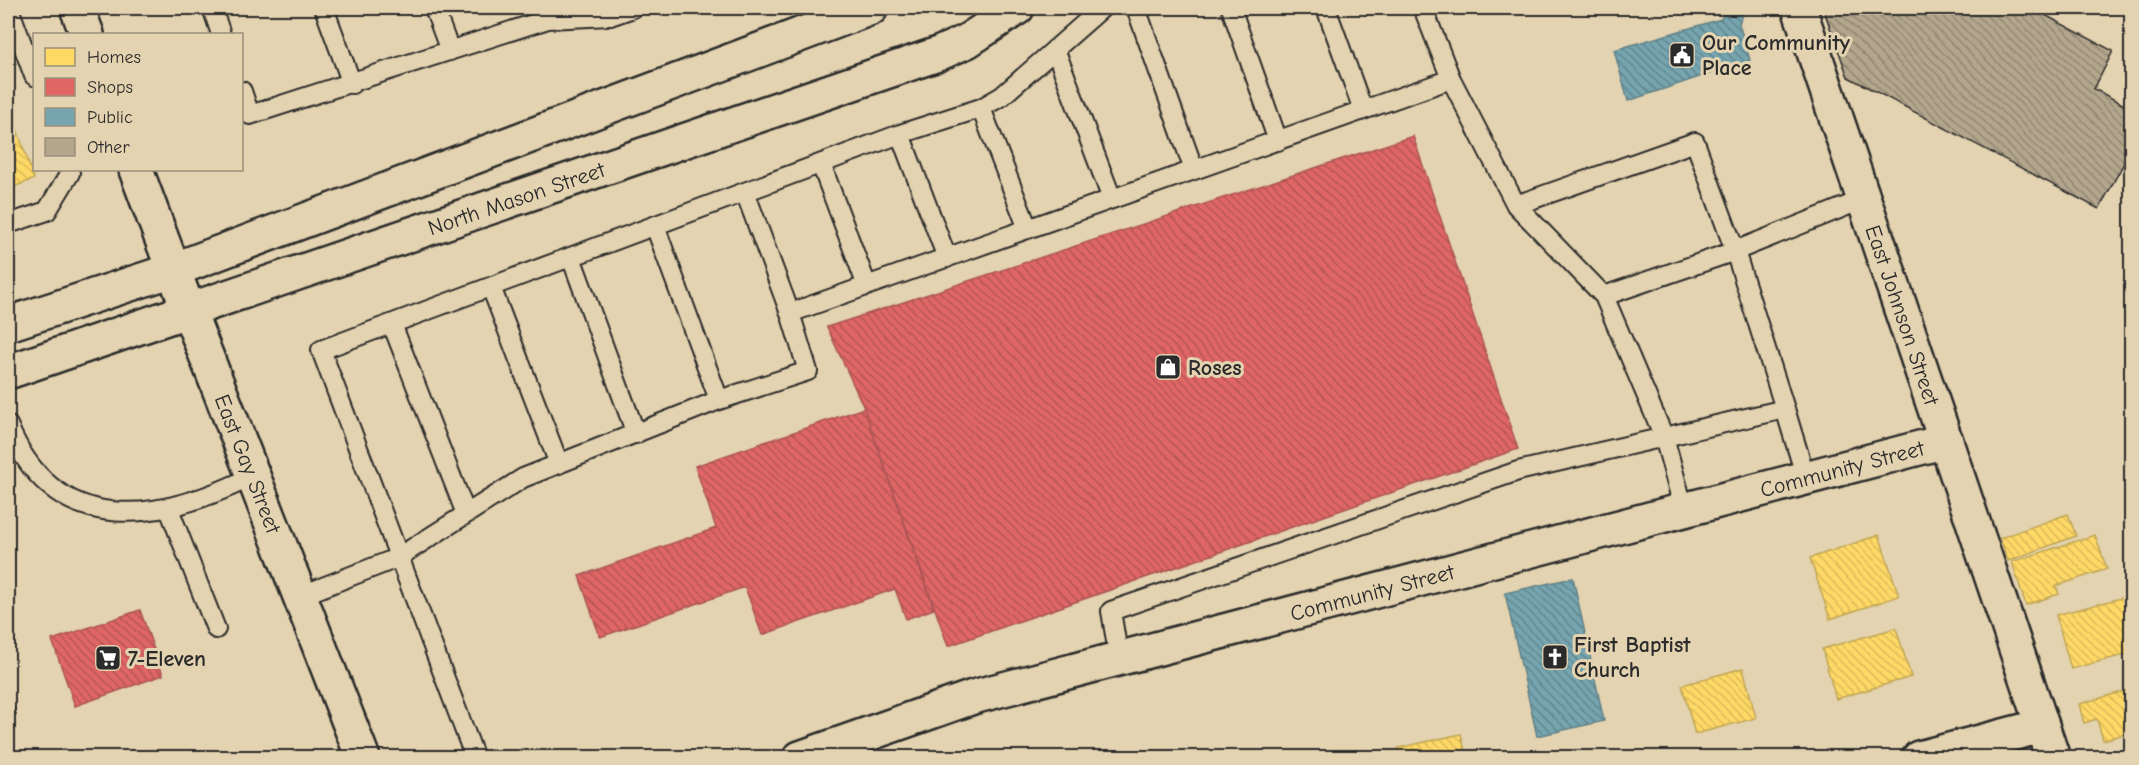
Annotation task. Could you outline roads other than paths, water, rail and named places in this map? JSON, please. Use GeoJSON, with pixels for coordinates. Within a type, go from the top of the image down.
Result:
{"type":"FeatureCollection","features":[{"type":"Feature","properties":{"kind":"street"},"geometry":{"type":"LineString","coordinates":[[77,8],[87,33]]}},
{"type":"Feature","properties":{"kind":"street"},"geometry":{"type":"LineString","coordinates":[[8,324],[173,270],[871,8]]}},
{"type":"Feature","properties":{"kind":"street","name":"North Mason Street"},"geometry":{"type":"LineString","coordinates":[[8,372],[938,54],[967,41],[1017,8]]}},
{"type":"Feature","properties":{"kind":"street","name":"East Johnson Street"},"geometry":{"type":"LineString","coordinates":[[1799,8],[2053,758]]}},
{"type":"Feature","properties":{"kind":"street","name":"East Gay Street"},"geometry":{"type":"LineString","coordinates":[[136,171],[363,758]]}},
{"type":"Feature","properties":{"kind":"street","name":"Community Street"},"geometry":{"type":"LineString","coordinates":[[801,758],[973,698],[1946,441]]}},
{"type":"Feature","properties":{"kind":"street"},"geometry":{"type":"LineString","coordinates":[[1919,758],[2042,726]]}},
{"type":"Feature","properties":{"kind":"lane"},"geometry":{"type":"LineString","coordinates":[[9,8],[33,73]]}},
{"type":"Feature","properties":{"kind":"lane"},"geometry":{"type":"LineString","coordinates":[[212,8],[221,33]]}},
{"type":"Feature","properties":{"kind":"lane"},"geometry":{"type":"LineString","coordinates":[[324,8],[352,84]]}},
{"type":"Feature","properties":{"kind":"lane"},"geometry":{"type":"LineString","coordinates":[[434,8],[450,51]]}},
{"type":"Feature","properties":{"kind":"lane"},"geometry":{"type":"LineString","coordinates":[[243,94],[250,115],[450,51],[546,13],[610,16],[633,8]]}},
{"type":"Feature","properties":{"kind":"lane"},"geometry":{"type":"LineString","coordinates":[[475,758],[321,350],[900,134],[981,108],[1002,96],[1102,8]]}},
{"type":"Feature","properties":{"kind":"lane"},"geometry":{"type":"LineString","coordinates":[[1136,8],[1194,170]]}},
{"type":"Feature","properties":{"kind":"lane"},"geometry":{"type":"LineString","coordinates":[[1231,8],[1278,141]]}},
{"type":"Feature","properties":{"kind":"lane"},"geometry":{"type":"LineString","coordinates":[[1326,8],[1364,110]]}},
{"type":"Feature","properties":{"kind":"lane"},"geometry":{"type":"LineString","coordinates":[[1423,8],[1451,79],[1516,204],[1604,296],[1664,436],[1684,510]]}},
{"type":"Feature","properties":{"kind":"lane"},"geometry":{"type":"LineString","coordinates":[[1055,49],[1112,199]]}},
{"type":"Feature","properties":{"kind":"lane"},"geometry":{"type":"LineString","coordinates":[[790,313],[1451,79]]}},
{"type":"Feature","properties":{"kind":"lane"},"geometry":{"type":"LineString","coordinates":[[981,108],[1028,229]]}},
{"type":"Feature","properties":{"kind":"lane"},"geometry":{"type":"LineString","coordinates":[[900,134],[947,258]]}},
{"type":"Feature","properties":{"kind":"lane"},"geometry":{"type":"LineString","coordinates":[[1516,204],[1695,142],[1735,251],[1806,478]]}},
{"type":"Feature","properties":{"kind":"lane"},"geometry":{"type":"LineString","coordinates":[[821,164],[867,286]]}},
{"type":"Feature","properties":{"kind":"lane"},"geometry":{"type":"LineString","coordinates":[[8,224],[47,210],[69,171]]}},
{"type":"Feature","properties":{"kind":"lane"},"geometry":{"type":"LineString","coordinates":[[300,596],[398,558],[523,478],[719,400],[808,371],[790,313],[745,192]]}},
{"type":"Feature","properties":{"kind":"lane"},"geometry":{"type":"LineString","coordinates":[[1604,296],[1735,251],[1864,199]]}},
{"type":"Feature","properties":{"kind":"lane"},"geometry":{"type":"LineString","coordinates":[[655,226],[719,400]]}},
{"type":"Feature","properties":{"kind":"lane"},"geometry":{"type":"LineString","coordinates":[[571,257],[636,434]]}},
{"type":"Feature","properties":{"kind":"lane"},"geometry":{"type":"LineString","coordinates":[[491,287],[559,464]]}},
{"type":"Feature","properties":{"kind":"lane"},"geometry":{"type":"LineString","coordinates":[[392,324],[466,514]]}},
{"type":"Feature","properties":{"kind":"lane"},"geometry":{"type":"LineString","coordinates":[[1119,659],[1111,611],[1518,471],[1785,409]]}},
{"type":"Feature","properties":{"kind":"lane"},"geometry":{"type":"LineString","coordinates":[[8,425],[32,470],[53,489],[80,506],[121,513],[169,509],[225,490],[254,476]]}},
{"type":"Feature","properties":{"kind":"lane"},"geometry":{"type":"LineString","coordinates":[[169,509],[216,629]]}},
{"type":"Feature","properties":{"kind":"place","name":"Our Community Place"},"geometry":{"type":"Point","coordinates":[1682,55]}},
{"type":"Feature","properties":{"kind":"place","name":"Roses"},"geometry":{"type":"Point","coordinates":[1168,367]}},
{"type":"Feature","properties":{"kind":"place","name":"First Baptist Church"},"geometry":{"type":"Point","coordinates":[1555,657]}},
{"type":"Feature","properties":{"kind":"place","name":"7-Eleven"},"geometry":{"type":"Point","coordinates":[108,658]}}]}
